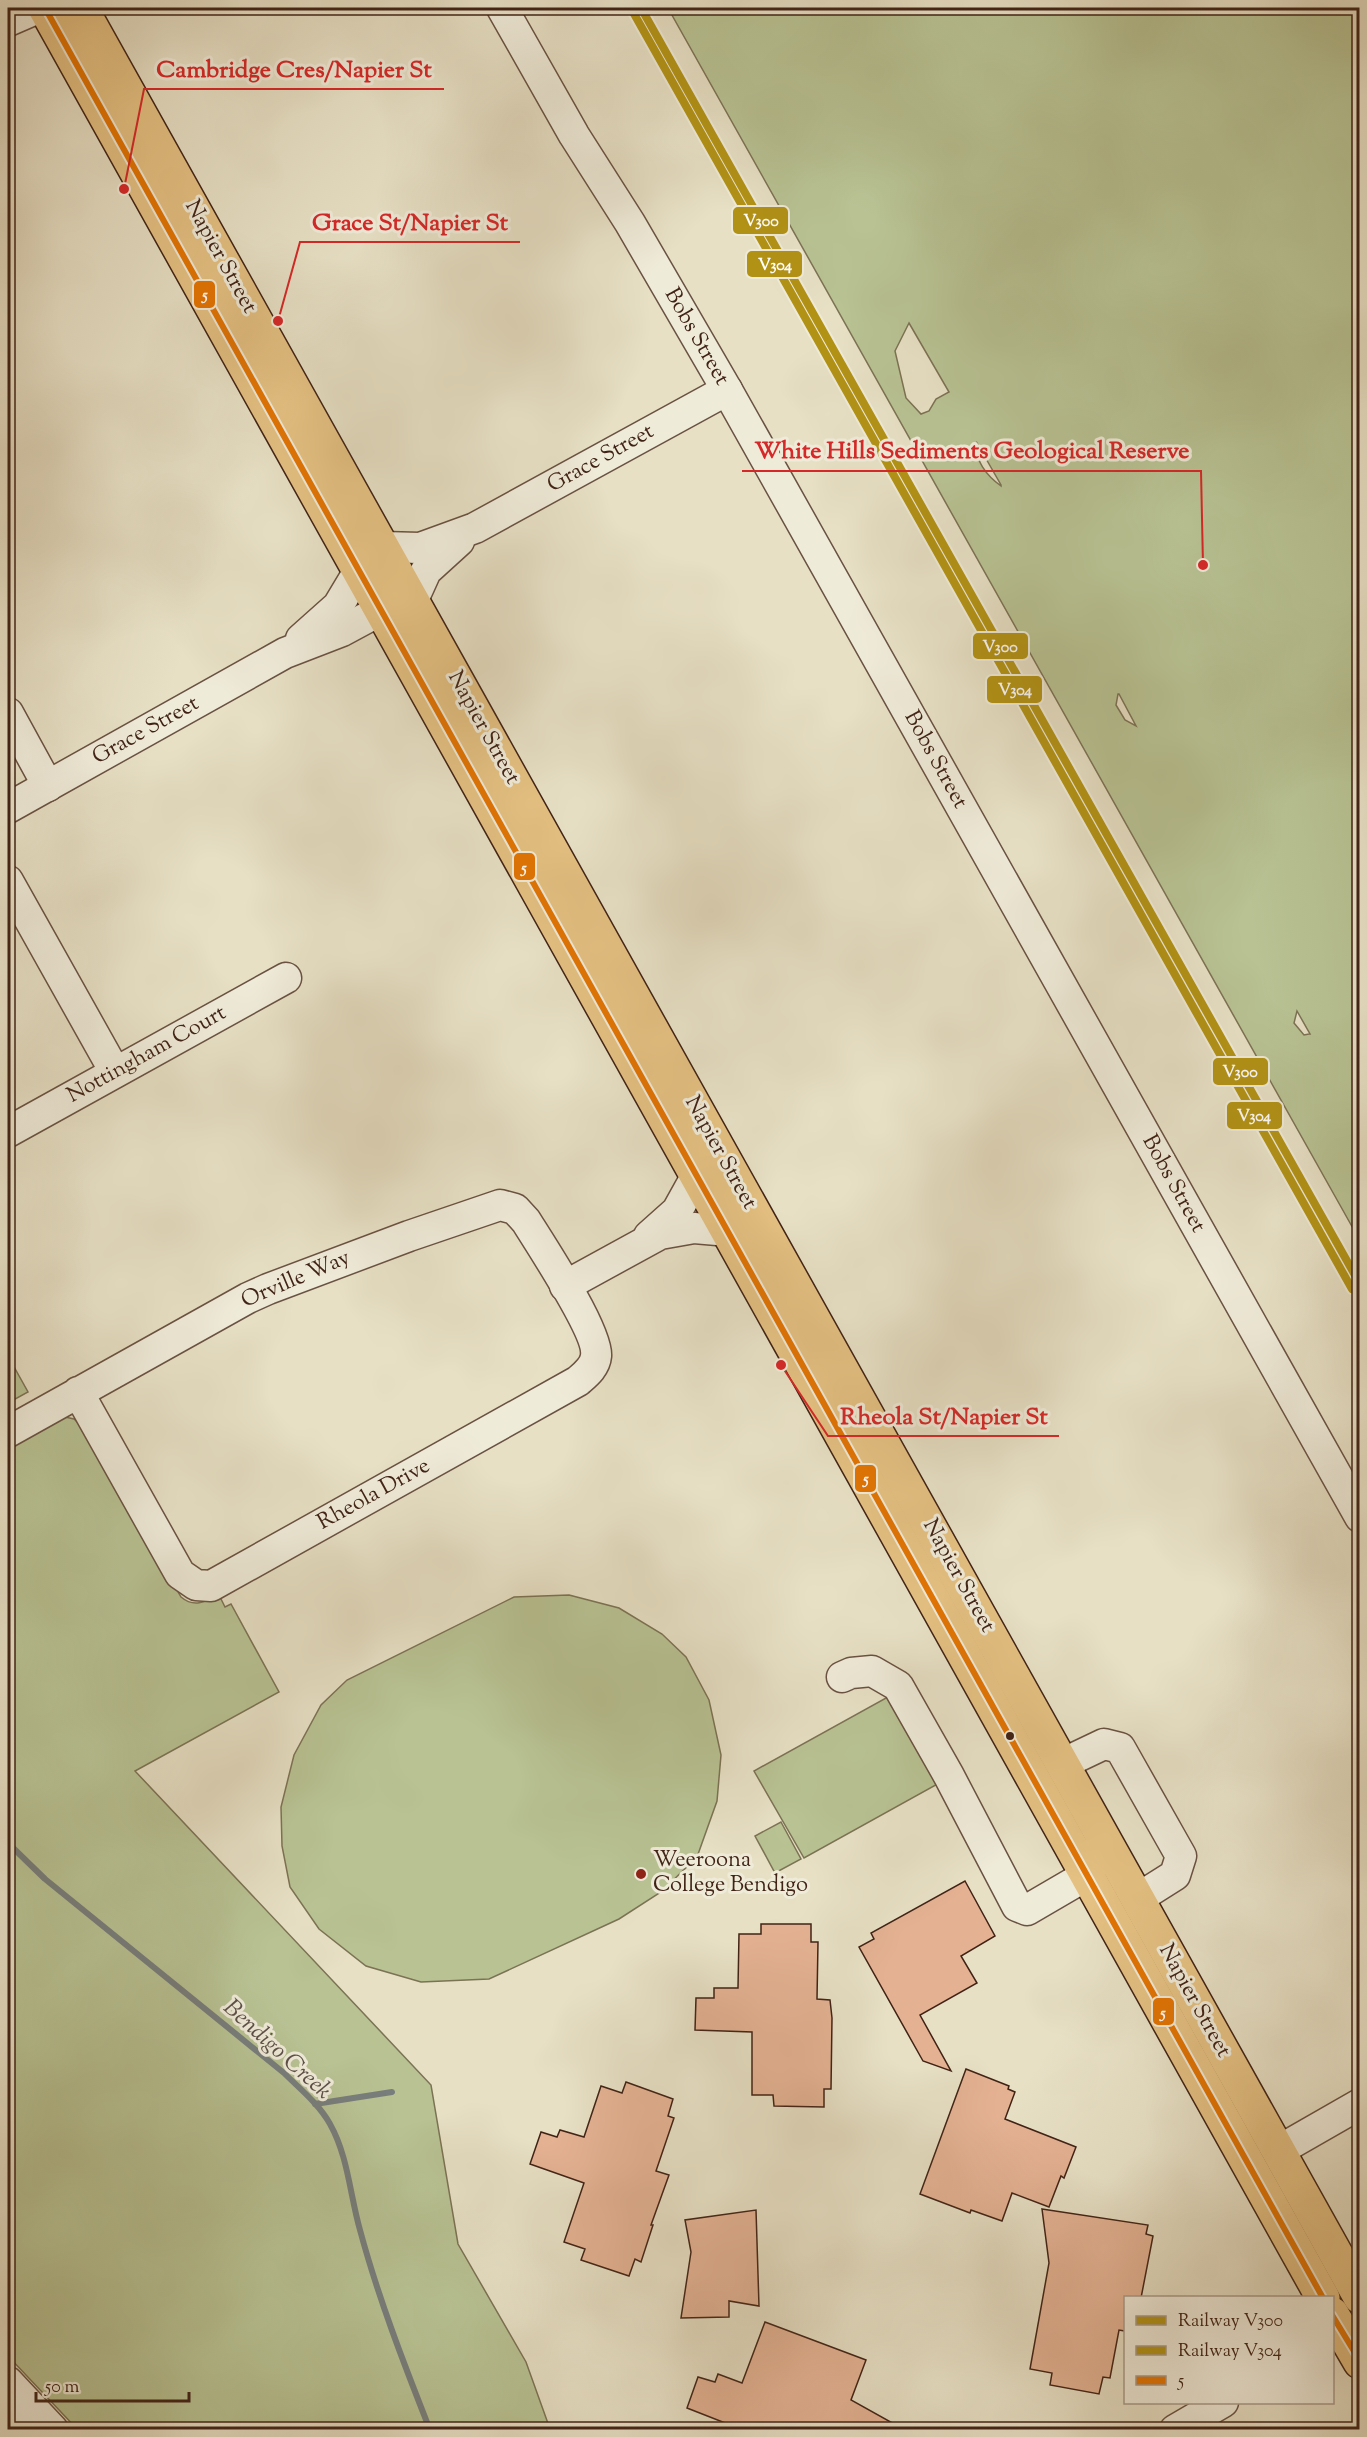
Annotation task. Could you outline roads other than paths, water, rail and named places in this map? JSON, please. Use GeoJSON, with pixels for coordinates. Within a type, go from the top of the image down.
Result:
{"type":"FeatureCollection","features":[{"type":"Feature","properties":{"kind":"highway","name":"Napier Street"},"geometry":{"type":"LineString","coordinates":[[45,8],[1087,1875],[1269,2168],[1359,2297]]}},
{"type":"Feature","properties":{"kind":"highway","name":"Napier Street"},"geometry":{"type":"LineString","coordinates":[[81,8],[1137,1899],[1269,2168],[1322,2296]]}},
{"type":"Feature","properties":{"kind":"highway"},"geometry":{"type":"LineString","coordinates":[[254,319],[245,328],[244,335],[274,389],[315,493]]}},
{"type":"Feature","properties":{"kind":"highway"},"geometry":{"type":"LineString","coordinates":[[309,416],[349,516],[384,583],[385,597],[381,610]]}},
{"type":"Feature","properties":{"kind":"highway"},"geometry":{"type":"LineString","coordinates":[[743,1194],[735,1199],[733,1210],[762,1262],[793,1347]]}},
{"type":"Feature","properties":{"kind":"street"},"geometry":{"type":"LineString","coordinates":[[8,21],[38,8]]}},
{"type":"Feature","properties":{"kind":"street","name":"Bobs Street"},"geometry":{"type":"LineString","coordinates":[[502,8],[574,135],[630,223],[727,390],[1359,1517]]}},
{"type":"Feature","properties":{"kind":"street","name":"Grace Street"},"geometry":{"type":"LineString","coordinates":[[382,547],[420,549],[475,528],[727,390]]}},
{"type":"Feature","properties":{"kind":"street","name":"Grace Street"},"geometry":{"type":"LineString","coordinates":[[412,602],[431,566],[475,528]]}},
{"type":"Feature","properties":{"kind":"street","name":"Grace Street"},"geometry":{"type":"LineString","coordinates":[[285,653],[338,606],[359,571]]}},
{"type":"Feature","properties":{"kind":"street","name":"Grace Street"},"geometry":{"type":"LineString","coordinates":[[8,808],[285,653],[342,631],[381,610]]}},
{"type":"Feature","properties":{"kind":"street"},"geometry":{"type":"LineString","coordinates":[[8,713],[48,786]]}},
{"type":"Feature","properties":{"kind":"street"},"geometry":{"type":"LineString","coordinates":[[8,880],[115,1072]]}},
{"type":"Feature","properties":{"kind":"street","name":"Nottingham Court"},"geometry":{"type":"LineString","coordinates":[[8,1132],[286,978]]}},
{"type":"Feature","properties":{"kind":"street"},"geometry":{"type":"LineString","coordinates":[[640,1244],[677,1211],[697,1175]]}},
{"type":"Feature","properties":{"kind":"street","name":"Orville Way"},"geometry":{"type":"LineString","coordinates":[[8,1432],[268,1288],[489,1208],[507,1206],[521,1214],[565,1286]]}},
{"type":"Feature","properties":{"kind":"street"},"geometry":{"type":"LineString","coordinates":[[565,1286],[660,1234],[694,1228],[729,1230]]}},
{"type":"Feature","properties":{"kind":"street","name":"Rheola Drive"},"geometry":{"type":"LineString","coordinates":[[78,1392],[180,1574],[196,1585],[211,1586],[586,1374],[593,1366],[597,1350],[565,1286]]}},
{"type":"Feature","properties":{"kind":"street"},"geometry":{"type":"LineString","coordinates":[[842,1677],[851,1673],[872,1671],[898,1686],[949,1776],[1017,1906],[1027,1910],[1087,1875],[1095,1863],[1095,1850],[1048,1768],[1039,1721]]}},
{"type":"Feature","properties":{"kind":"street"},"geometry":{"type":"LineString","coordinates":[[1062,1764],[1104,1744],[1120,1748],[1181,1856],[1175,1875],[1137,1899]]}},
{"type":"Feature","properties":{"kind":"street"},"geometry":{"type":"LineString","coordinates":[[1269,2168],[1359,2104]]}},
{"type":"Feature","properties":{"kind":"street"},"geometry":{"type":"LineString","coordinates":[[1269,2168],[1359,2128]]}},
{"type":"Feature","properties":{"kind":"street"},"geometry":{"type":"LineString","coordinates":[[8,2382],[53,2430]]}},
{"type":"Feature","properties":{"kind":"street"},"geometry":{"type":"LineString","coordinates":[[1175,2430],[1221,2404]]}},
{"type":"Feature","properties":{"kind":"street"},"geometry":{"type":"LineString","coordinates":[[8,2426],[29,2405]]}},
{"type":"Feature","properties":{"kind":"waterway","name":"Bendigo Creek"},"geometry":{"type":"LineString","coordinates":[[8,1843],[45,1879],[284,2073],[326,2117],[341,2149],[360,2230],[383,2305],[430,2430]]}},
{"type":"Feature","properties":{"kind":"waterway"},"geometry":{"type":"LineString","coordinates":[[315,2104],[392,2092]]}},
{"type":"Feature","properties":{"kind":"rail line","name":"V300"},"geometry":{"type":"LineString","coordinates":[[641,8],[1360,1284]]}},
{"type":"Feature","properties":{"kind":"rail line","name":"V304"},"geometry":{"type":"LineString","coordinates":[[633,12],[1352,1289]]}},
{"type":"Feature","properties":{"kind":"place","name":"Cambridge Cres/Napier St"},"geometry":{"type":"Point","coordinates":[124,189]}},
{"type":"Feature","properties":{"kind":"place","name":"Grace St/Napier St"},"geometry":{"type":"Point","coordinates":[278,321]}},
{"type":"Feature","properties":{"kind":"place","name":"White Hills Sediments Geological Reserve"},"geometry":{"type":"Point","coordinates":[1203,565]}},
{"type":"Feature","properties":{"kind":"place","name":"Rheola St/Napier St"},"geometry":{"type":"Point","coordinates":[781,1365]}},
{"type":"Feature","properties":{"kind":"place","name":"Weeroona College Bendigo"},"geometry":{"type":"Point","coordinates":[641,1874]}}]}
